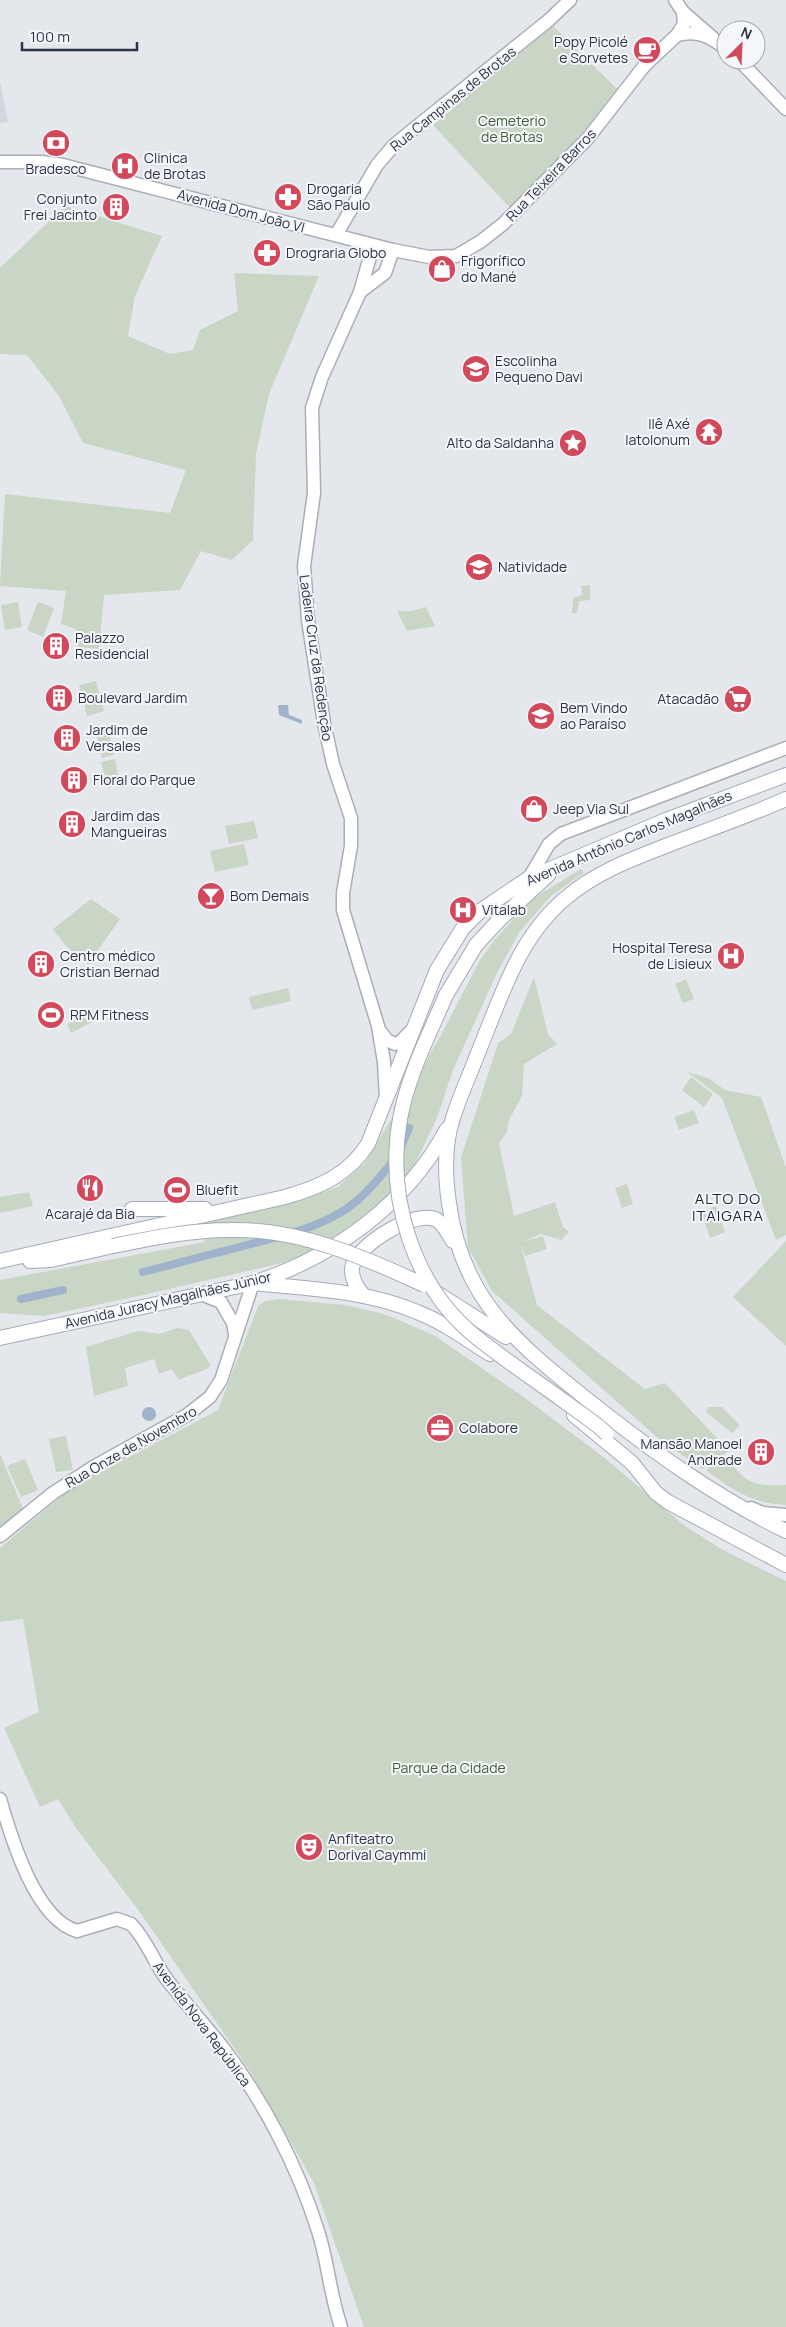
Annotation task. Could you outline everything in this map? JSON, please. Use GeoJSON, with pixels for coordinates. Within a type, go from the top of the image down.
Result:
{"type":"FeatureCollection","features":[{"type":"Feature","properties":{"kind":"main road","name":"Avenida Antônio Carlos Magalhães"},"geometry":{"type":"LineString","coordinates":[[386,1099],[437,970],[463,928],[480,911],[498,897],[529,878],[555,869],[666,820],[786,775]]}},
{"type":"Feature","properties":{"kind":"main road","name":"Avenida Antônio Carlos Magalhães"},"geometry":{"type":"LineString","coordinates":[[786,800],[617,866],[584,884],[552,909],[537,927],[514,966],[452,1119],[447,1152],[447,1192],[459,1250],[479,1295],[508,1331],[537,1359],[647,1446],[717,1493],[786,1531]]}},
{"type":"Feature","properties":{"kind":"main road"},"geometry":{"type":"LineString","coordinates":[[555,869],[500,919],[476,945],[446,995],[420,1054],[400,1118],[396,1147],[396,1174],[399,1199],[409,1239],[420,1266],[438,1297],[475,1336],[607,1434],[656,1493],[668,1502],[786,1565]]}},
{"type":"Feature","properties":{"kind":"main road"},"geometry":{"type":"LineString","coordinates":[[0,1262],[311,1190],[342,1172],[359,1158],[368,1144],[386,1099]]}},
{"type":"Feature","properties":{"kind":"main road","name":"Avenida Juracy Magalhães Júnior"},"geometry":{"type":"LineString","coordinates":[[0,1338],[252,1283],[313,1258],[361,1229],[384,1209],[435,1148],[452,1119]]}},
{"type":"Feature","properties":{"kind":"main road"},"geometry":{"type":"LineString","coordinates":[[132,1209],[233,1208]]}},
{"type":"Feature","properties":{"kind":"main road"},"geometry":{"type":"LineString","coordinates":[[364,1296],[353,1280],[354,1262],[364,1249],[412,1219],[422,1217],[438,1220],[459,1250]]}},
{"type":"Feature","properties":{"kind":"main road"},"geometry":{"type":"LineString","coordinates":[[0,1262],[51,1260],[112,1246],[200,1231],[231,1230],[275,1233],[340,1250],[424,1285],[484,1322],[537,1359]]}},
{"type":"Feature","properties":{"kind":"main road"},"geometry":{"type":"LineString","coordinates":[[252,1283],[364,1296],[418,1312],[477,1346],[542,1390],[632,1463]]}},
{"type":"Feature","properties":{"kind":"street","name":"Rua Campinas de Brotas"},"geometry":{"type":"LineString","coordinates":[[336,235],[377,165],[394,145],[549,20],[570,0]]}},
{"type":"Feature","properties":{"kind":"street"},"geometry":{"type":"LineString","coordinates":[[675,0],[683,12],[716,41]]}},
{"type":"Feature","properties":{"kind":"street"},"geometry":{"type":"LineString","coordinates":[[677,35],[684,24],[683,12]]}},
{"type":"Feature","properties":{"kind":"street"},"geometry":{"type":"LineString","coordinates":[[677,35],[697,32],[713,38]]}},
{"type":"Feature","properties":{"kind":"street","name":"Rua Teixeira Barros"},"geometry":{"type":"LineString","coordinates":[[392,250],[442,258],[456,256],[480,242],[521,207],[588,138],[645,65],[677,35]]}},
{"type":"Feature","properties":{"kind":"street"},"geometry":{"type":"LineString","coordinates":[[749,70],[786,109]]}},
{"type":"Feature","properties":{"kind":"street","name":"Avenida Dom João VI"},"geometry":{"type":"LineString","coordinates":[[0,162],[41,162],[63,165],[392,250]]}},
{"type":"Feature","properties":{"kind":"street","name":"Ladeira Cruz da Redenção"},"geometry":{"type":"LineString","coordinates":[[373,246],[368,271],[322,377],[312,408],[314,493],[304,566],[308,620],[324,723],[333,764],[351,818],[351,839],[342,902],[345,924],[378,1026],[384,1062],[386,1099]]}},
{"type":"Feature","properties":{"kind":"street","name":"Ladeira Cruz da Redenção"},"geometry":{"type":"LineString","coordinates":[[360,292],[381,276],[388,268],[392,250]]}},
{"type":"Feature","properties":{"kind":"street"},"geometry":{"type":"LineString","coordinates":[[368,271],[372,276],[381,276]]}},
{"type":"Feature","properties":{"kind":"street","name":"Avenida Antônio Carlos Magalhães"},"geometry":{"type":"LineString","coordinates":[[529,878],[554,838],[595,820],[786,748]]}},
{"type":"Feature","properties":{"kind":"street","name":"Avenida Antônio Carlos Magalhães"},"geometry":{"type":"LineString","coordinates":[[750,814],[786,804]]}},
{"type":"Feature","properties":{"kind":"street","name":"Ladeira Cruz da Redenção"},"geometry":{"type":"LineString","coordinates":[[378,1026],[387,1040],[395,1044],[416,1026]]}},
{"type":"Feature","properties":{"kind":"street","name":"Rua Onze de Novembro"},"geometry":{"type":"LineString","coordinates":[[0,1536],[69,1483],[201,1406],[210,1397],[220,1380],[252,1283]]}},
{"type":"Feature","properties":{"kind":"street"},"geometry":{"type":"LineString","coordinates":[[201,1294],[218,1299],[226,1307],[233,1323],[235,1337]]}},
{"type":"Feature","properties":{"kind":"street","name":"Avenida Antônio Carlos Magalhães"},"geometry":{"type":"LineString","coordinates":[[717,1493],[763,1513],[786,1515]]}},
{"type":"Feature","properties":{"kind":"street","name":"Avenida Nova República"},"geometry":{"type":"LineString","coordinates":[[0,1799],[30,1880],[46,1905],[60,1922],[73,1930],[81,1932],[98,1925],[122,1920],[137,1929],[160,1970],[223,2048],[247,2082],[287,2156],[313,2217],[341,2327]]}},
{"type":"Feature","properties":{"kind":"shaded area"},"geometry":{"type":"Polygon","coordinates":[[[0,82],[8,122],[0,123],[0,82]]]}},
{"type":"Feature","properties":{"kind":"green space","name":"Cemeterio de Brotas"},"geometry":{"type":"Polygon","coordinates":[[[553,26],[617,89],[584,131],[511,209],[433,125],[553,26]]]}},
{"type":"Feature","properties":{"kind":"green space"},"geometry":{"type":"Polygon","coordinates":[[[65,206],[162,236],[135,296],[128,336],[170,354],[193,350],[200,330],[238,311],[234,273],[319,276],[269,394],[256,454],[253,540],[232,560],[201,551],[180,590],[104,595],[99,649],[78,647],[76,629],[61,624],[66,591],[0,586],[5,494],[170,513],[186,470],[83,443],[59,396],[27,355],[0,354],[0,268],[65,206]]]}},
{"type":"Feature","properties":{"kind":"green space"},"geometry":{"type":"Polygon","coordinates":[[[590,585],[590,600],[579,601],[577,613],[572,613],[573,598],[582,595],[581,586],[590,585]]]}},
{"type":"Feature","properties":{"kind":"green space"},"geometry":{"type":"Polygon","coordinates":[[[18,602],[22,627],[5,630],[1,605],[18,602]]]}},
{"type":"Feature","properties":{"kind":"green space"},"geometry":{"type":"Polygon","coordinates":[[[38,602],[54,608],[43,637],[27,630],[38,602]]]}},
{"type":"Feature","properties":{"kind":"green space"},"geometry":{"type":"Polygon","coordinates":[[[426,607],[435,626],[407,631],[397,611],[411,611],[426,607]]]}},
{"type":"Feature","properties":{"kind":"green space"},"geometry":{"type":"Polygon","coordinates":[[[96,681],[104,711],[87,716],[79,685],[96,681]]]}},
{"type":"Feature","properties":{"kind":"green space"},"geometry":{"type":"Polygon","coordinates":[[[108,730],[114,755],[102,758],[96,733],[108,730]]]}},
{"type":"Feature","properties":{"kind":"green space"},"geometry":{"type":"Polygon","coordinates":[[[115,759],[120,785],[108,788],[101,762],[115,759]]]}},
{"type":"Feature","properties":{"kind":"green space"},"geometry":{"type":"Polygon","coordinates":[[[254,821],[258,838],[229,844],[225,826],[254,821]]]}},
{"type":"Feature","properties":{"kind":"green space"},"geometry":{"type":"Polygon","coordinates":[[[244,844],[249,865],[215,872],[210,851],[244,844]]]}},
{"type":"Feature","properties":{"kind":"green space"},"geometry":{"type":"Polygon","coordinates":[[[581,869],[584,873],[552,895],[520,931],[497,973],[453,1070],[437,1118],[415,1164],[384,1201],[338,1239],[291,1261],[143,1295],[44,1316],[0,1313],[0,1280],[205,1242],[203,1222],[338,1187],[365,1163],[440,1037],[480,960],[496,938],[524,904],[581,869]]]}},
{"type":"Feature","properties":{"kind":"green space"},"geometry":{"type":"Polygon","coordinates":[[[91,899],[120,919],[88,964],[65,945],[53,929],[91,899]]]}},
{"type":"Feature","properties":{"kind":"green space"},"geometry":{"type":"Polygon","coordinates":[[[534,977],[548,1034],[557,1044],[524,1064],[522,1096],[509,1120],[507,1132],[499,1143],[514,1216],[555,1202],[563,1227],[569,1232],[561,1240],[541,1234],[521,1242],[543,1236],[547,1249],[525,1256],[520,1243],[537,1305],[645,1389],[665,1383],[729,1451],[702,1469],[659,1439],[492,1291],[468,1248],[461,1158],[498,1043],[511,1034],[534,977]]]}},
{"type":"Feature","properties":{"kind":"green space"},"geometry":{"type":"Polygon","coordinates":[[[686,979],[694,999],[683,1003],[675,984],[686,979]]]}},
{"type":"Feature","properties":{"kind":"green space"},"geometry":{"type":"Polygon","coordinates":[[[288,988],[291,1001],[252,1010],[249,997],[288,988]]]}},
{"type":"Feature","properties":{"kind":"green space"},"geometry":{"type":"Polygon","coordinates":[[[87,1014],[92,1022],[71,1033],[67,1024],[87,1014]]]}},
{"type":"Feature","properties":{"kind":"green space"},"geometry":{"type":"Polygon","coordinates":[[[687,1072],[708,1078],[725,1090],[761,1097],[786,1168],[786,1235],[776,1240],[722,1098],[687,1072]]]}},
{"type":"Feature","properties":{"kind":"green space"},"geometry":{"type":"Polygon","coordinates":[[[691,1077],[713,1094],[704,1107],[682,1090],[691,1077]]]}},
{"type":"Feature","properties":{"kind":"green space"},"geometry":{"type":"Polygon","coordinates":[[[694,1110],[699,1123],[679,1130],[674,1117],[694,1110]]]}},
{"type":"Feature","properties":{"kind":"green space"},"geometry":{"type":"Polygon","coordinates":[[[627,1184],[633,1204],[622,1208],[615,1188],[627,1184]]]}},
{"type":"Feature","properties":{"kind":"green space"},"geometry":{"type":"Polygon","coordinates":[[[29,1192],[33,1206],[0,1213],[0,1197],[29,1192]]]}},
{"type":"Feature","properties":{"kind":"green space"},"geometry":{"type":"Polygon","coordinates":[[[716,1206],[725,1232],[710,1238],[701,1212],[716,1206]]]}},
{"type":"Feature","properties":{"kind":"green space"},"geometry":{"type":"Polygon","coordinates":[[[786,1241],[786,1346],[733,1297],[786,1241]]]}},
{"type":"Feature","properties":{"kind":"green space","name":"Parque da Cidade"},"geometry":{"type":"Polygon","coordinates":[[[278,1299],[345,1305],[380,1313],[435,1336],[521,1395],[602,1456],[685,1526],[723,1550],[786,1581],[786,2327],[364,2327],[314,2183],[250,2071],[139,1911],[76,1828],[58,1799],[40,1807],[4,1728],[39,1712],[23,1619],[0,1622],[0,1548],[71,1488],[218,1410],[258,1306],[265,1301],[278,1299]]]}},
{"type":"Feature","properties":{"kind":"green space"},"geometry":{"type":"Polygon","coordinates":[[[177,1328],[189,1330],[211,1366],[179,1380],[172,1369],[159,1374],[154,1359],[125,1368],[128,1386],[94,1396],[86,1347],[138,1331],[159,1334],[177,1328]]]}},
{"type":"Feature","properties":{"kind":"green space"},"geometry":{"type":"Polygon","coordinates":[[[708,1407],[722,1407],[740,1425],[732,1433],[706,1412],[708,1407]]]}},
{"type":"Feature","properties":{"kind":"green space"},"geometry":{"type":"Polygon","coordinates":[[[66,1436],[73,1470],[56,1472],[49,1439],[66,1436]]]}},
{"type":"Feature","properties":{"kind":"green space"},"geometry":{"type":"Polygon","coordinates":[[[0,1454],[24,1511],[0,1530],[0,1454]]]}},
{"type":"Feature","properties":{"kind":"green space"},"geometry":{"type":"Polygon","coordinates":[[[726,1457],[739,1473],[751,1482],[765,1485],[786,1485],[786,1505],[763,1502],[743,1495],[706,1470],[726,1457]]]}},
{"type":"Feature","properties":{"kind":"green space"},"geometry":{"type":"Polygon","coordinates":[[[25,1459],[38,1490],[21,1497],[7,1466],[25,1459]]]}},
{"type":"Feature","properties":{"kind":"water"},"geometry":{"type":"Polygon","coordinates":[[[278,705],[288,705],[289,715],[302,720],[302,724],[279,715],[278,705]]]}},
{"type":"Feature","properties":{"kind":"water"},"geometry":{"type":"Polygon","coordinates":[[[146,1407],[152,1407],[156,1414],[152,1421],[146,1421],[142,1417],[142,1411],[146,1407]]]}},
{"type":"Feature","properties":{"kind":"waterway"},"geometry":{"type":"LineString","coordinates":[[401,1147],[409,1128]]}},
{"type":"Feature","properties":{"kind":"waterway"},"geometry":{"type":"LineString","coordinates":[[291,1233],[325,1221],[351,1206],[373,1185],[396,1157]]}},
{"type":"Feature","properties":{"kind":"waterway"},"geometry":{"type":"LineString","coordinates":[[143,1272],[278,1237]]}},
{"type":"Feature","properties":{"kind":"waterway"},"geometry":{"type":"LineString","coordinates":[[21,1299],[63,1290]]}},
{"type":"Feature","properties":{"kind":"place","name":"Popy Picolé e Sorvetes"},"geometry":{"type":"Point","coordinates":[647,50]}},
{"type":"Feature","properties":{"kind":"place","name":"Bradesco"},"geometry":{"type":"Point","coordinates":[56,143]}},
{"type":"Feature","properties":{"kind":"place","name":"Clinica de Brotas"},"geometry":{"type":"Point","coordinates":[125,166]}},
{"type":"Feature","properties":{"kind":"place","name":"Drogaria São Paulo"},"geometry":{"type":"Point","coordinates":[288,197]}},
{"type":"Feature","properties":{"kind":"place","name":"Conjunto Frei Jacinto"},"geometry":{"type":"Point","coordinates":[116,207]}},
{"type":"Feature","properties":{"kind":"place","name":"Drograria Globo"},"geometry":{"type":"Point","coordinates":[267,253]}},
{"type":"Feature","properties":{"kind":"place","name":"Frigorífico do Mané"},"geometry":{"type":"Point","coordinates":[442,269]}},
{"type":"Feature","properties":{"kind":"place","name":"Escolinha Pequeno Davi"},"geometry":{"type":"Point","coordinates":[476,369]}},
{"type":"Feature","properties":{"kind":"place","name":"Ilê Axé Iatolonum"},"geometry":{"type":"Point","coordinates":[709,432]}},
{"type":"Feature","properties":{"kind":"place","name":"Alto da Saldanha"},"geometry":{"type":"Point","coordinates":[573,443]}},
{"type":"Feature","properties":{"kind":"place","name":"Natividade"},"geometry":{"type":"Point","coordinates":[479,567]}},
{"type":"Feature","properties":{"kind":"place","name":"Palazzo Residencial"},"geometry":{"type":"Point","coordinates":[56,646]}},
{"type":"Feature","properties":{"kind":"place","name":"Boulevard Jardim"},"geometry":{"type":"Point","coordinates":[59,698]}},
{"type":"Feature","properties":{"kind":"place","name":"Atacadão"},"geometry":{"type":"Point","coordinates":[738,699]}},
{"type":"Feature","properties":{"kind":"place","name":"Bem Vindo ao Paraíso"},"geometry":{"type":"Point","coordinates":[541,716]}},
{"type":"Feature","properties":{"kind":"place","name":"Jardim de Versales"},"geometry":{"type":"Point","coordinates":[67,738]}},
{"type":"Feature","properties":{"kind":"place","name":"Floral do Parque"},"geometry":{"type":"Point","coordinates":[74,780]}},
{"type":"Feature","properties":{"kind":"place","name":"Jeep Via Sul"},"geometry":{"type":"Point","coordinates":[534,809]}},
{"type":"Feature","properties":{"kind":"place","name":"Jardim das Mangueiras"},"geometry":{"type":"Point","coordinates":[72,824]}},
{"type":"Feature","properties":{"kind":"place","name":"Bom Demais"},"geometry":{"type":"Point","coordinates":[211,896]}},
{"type":"Feature","properties":{"kind":"place","name":"Vitalab"},"geometry":{"type":"Point","coordinates":[463,910]}},
{"type":"Feature","properties":{"kind":"place","name":"Hospital Teresa de Lisieux"},"geometry":{"type":"Point","coordinates":[731,956]}},
{"type":"Feature","properties":{"kind":"place","name":"Centro médico Cristian Bernad"},"geometry":{"type":"Point","coordinates":[41,964]}},
{"type":"Feature","properties":{"kind":"place","name":"RPM Fitness"},"geometry":{"type":"Point","coordinates":[51,1015]}},
{"type":"Feature","properties":{"kind":"place","name":"Acarajé da Bia"},"geometry":{"type":"Point","coordinates":[90,1188]}},
{"type":"Feature","properties":{"kind":"place","name":"Bluefit"},"geometry":{"type":"Point","coordinates":[177,1190]}},
{"type":"Feature","properties":{"kind":"place","name":"Colabore"},"geometry":{"type":"Point","coordinates":[440,1428]}},
{"type":"Feature","properties":{"kind":"place","name":"Mansão Manoel Andrade"},"geometry":{"type":"Point","coordinates":[761,1452]}},
{"type":"Feature","properties":{"kind":"place","name":"Anfiteatro Dorival Caymmi"},"geometry":{"type":"Point","coordinates":[309,1847]}},
{"type":"Feature","properties":{"kind":"district","name":"ALTO DO ITAIGARA"},"geometry":{"type":"Point","coordinates":[728,1208]}}]}
